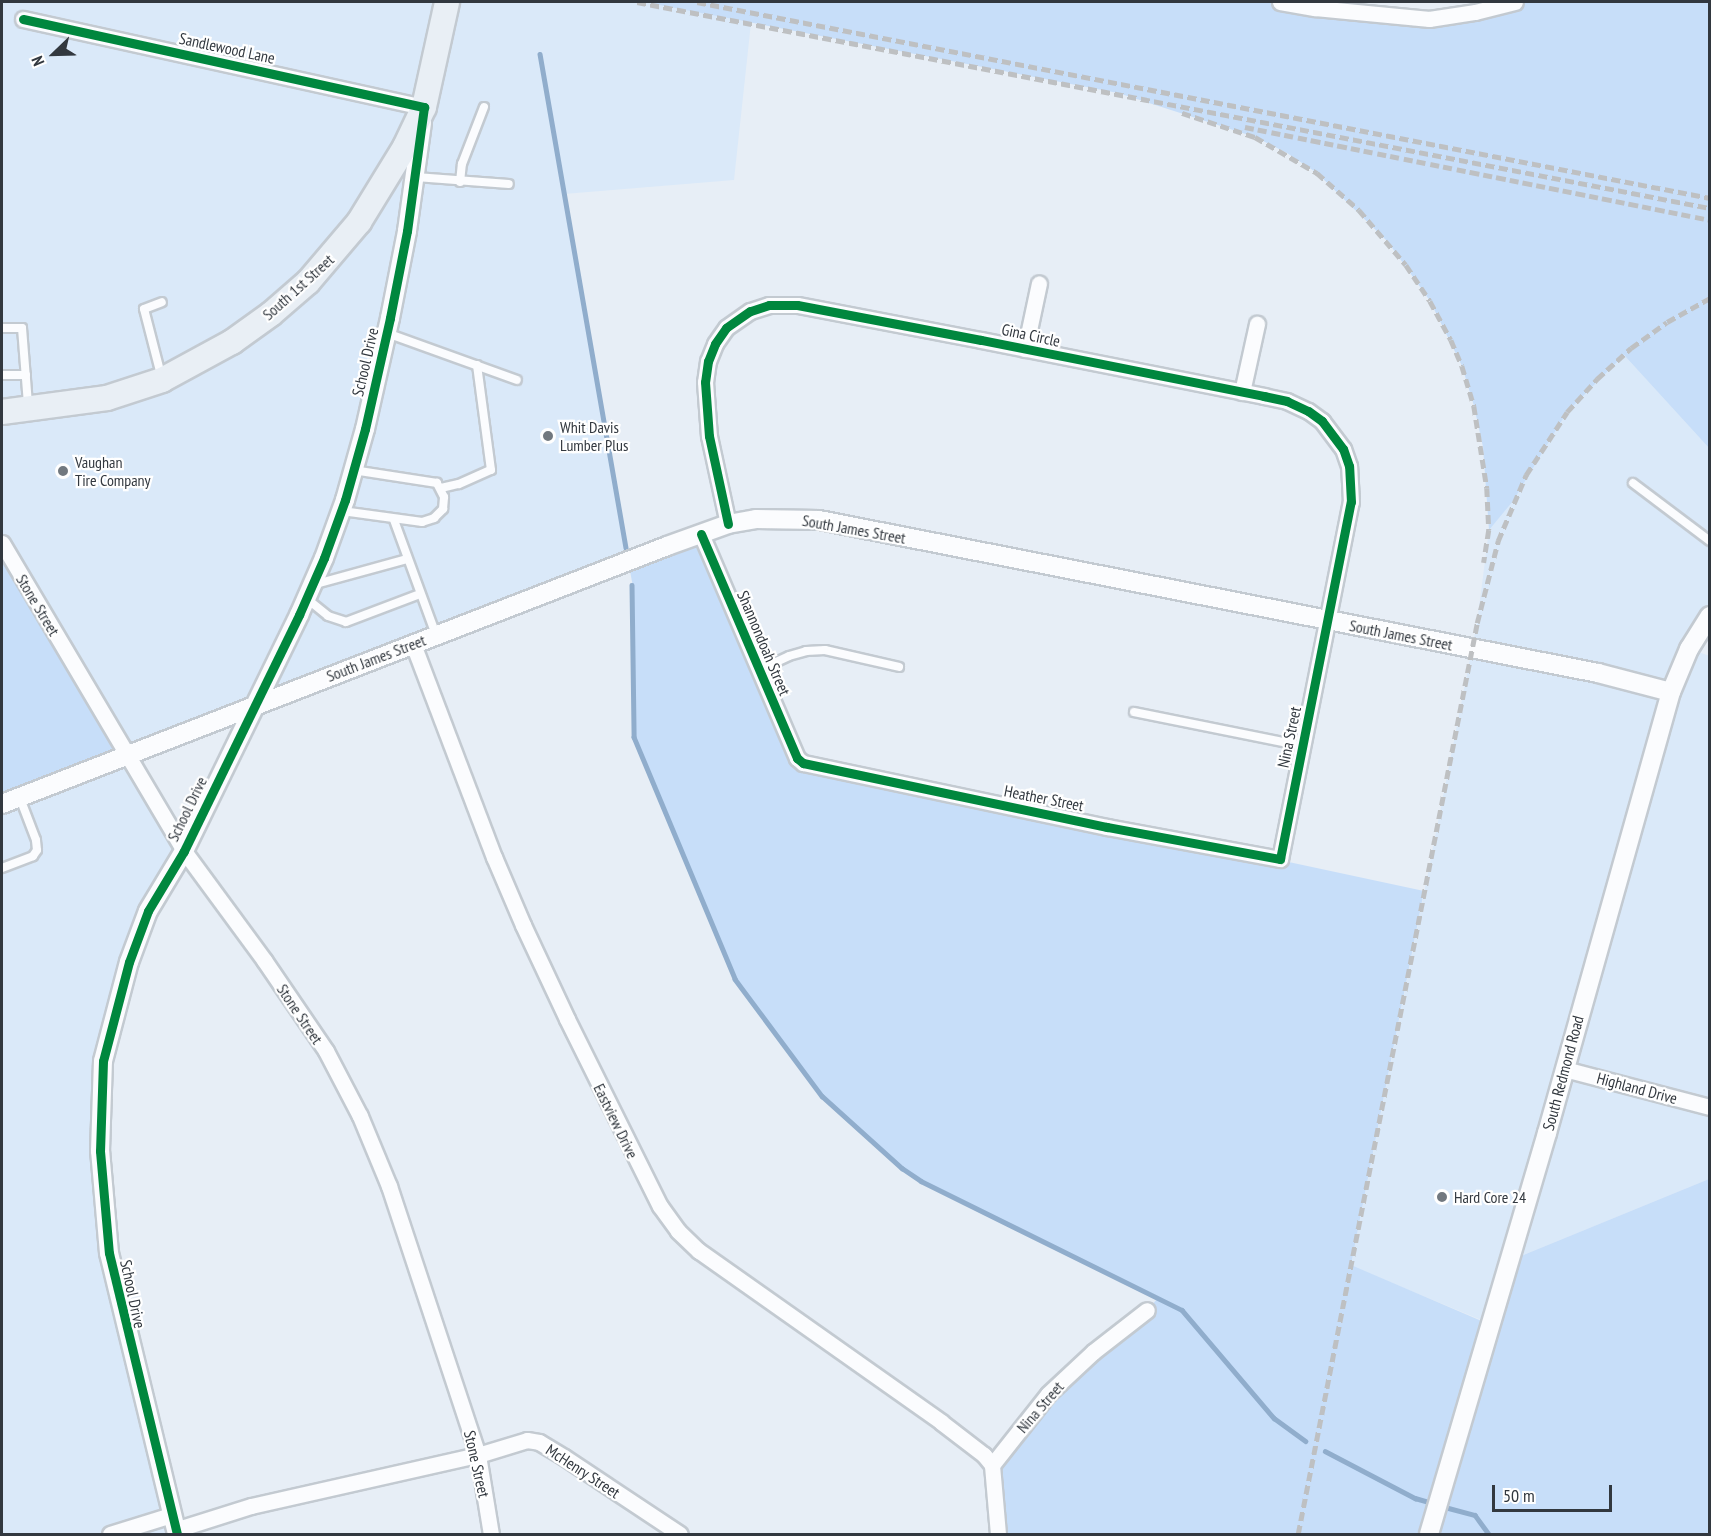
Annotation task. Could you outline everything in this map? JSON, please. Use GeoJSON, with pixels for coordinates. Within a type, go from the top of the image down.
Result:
{"type":"FeatureCollection","features":[{"type":"Feature","properties":{"kind":"main road","name":"South 1st Street"},"geometry":{"type":"LineString","coordinates":[[2,412],[107,398],[162,380],[232,342],[271,314],[316,273],[341,247],[384,185],[424,107],[447,2]]}},
{"type":"Feature","properties":{"kind":"street"},"geometry":{"type":"LineString","coordinates":[[1280,2],[1349,12],[1429,19],[1475,12],[1515,2]]}},
{"type":"Feature","properties":{"kind":"street","name":"Sandlewood Lane"},"geometry":{"type":"LineString","coordinates":[[23,19],[424,107]]}},
{"type":"Feature","properties":{"kind":"street","name":"School Drive"},"geometry":{"type":"LineString","coordinates":[[174,1526],[109,1253],[100,1151],[101,1098],[108,1037],[129,962],[148,911],[184,851],[255,705],[309,592],[341,511],[354,470],[387,333],[407,231],[424,107]]}},
{"type":"Feature","properties":{"kind":"street"},"geometry":{"type":"LineString","coordinates":[[1025,349],[1039,283]]}},
{"type":"Feature","properties":{"kind":"street","name":"Gina Circle"},"geometry":{"type":"LineString","coordinates":[[728,524],[709,436],[705,382],[708,361],[715,344],[735,320],[769,305],[797,305],[1287,401],[1308,411],[1322,421],[1342,449],[1350,475],[1351,502],[1326,621]]}},
{"type":"Feature","properties":{"kind":"street"},"geometry":{"type":"LineString","coordinates":[[1242,392],[1257,324]]}},
{"type":"Feature","properties":{"kind":"street","name":"South James Street"},"geometry":{"type":"LineString","coordinates":[[2,804],[701,534],[728,524],[756,519],[819,520],[1598,673],[1671,692]]}},
{"type":"Feature","properties":{"kind":"street","name":"Shannondoah Street"},"geometry":{"type":"LineString","coordinates":[[701,534],[797,758],[803,763]]}},
{"type":"Feature","properties":{"kind":"street","name":"Stone Street"},"geometry":{"type":"LineString","coordinates":[[2,543],[184,851],[264,960],[326,1051],[371,1138],[478,1455],[491,1534]]}},
{"type":"Feature","properties":{"kind":"street","name":"South Redmond Road"},"geometry":{"type":"LineString","coordinates":[[1431,1527],[1671,692],[1689,649],[1710,616]]}},
{"type":"Feature","properties":{"kind":"street","name":"Nina Street"},"geometry":{"type":"LineString","coordinates":[[1280,859],[1326,621]]}},
{"type":"Feature","properties":{"kind":"street","name":"Eastview Drive"},"geometry":{"type":"LineString","coordinates":[[413,644],[494,857],[523,925],[645,1179],[666,1215],[678,1231],[699,1251],[941,1422],[984,1455],[992,1464]]}},
{"type":"Feature","properties":{"kind":"street","name":"Heather Street"},"geometry":{"type":"LineString","coordinates":[[803,763],[1107,827],[1280,859]]}},
{"type":"Feature","properties":{"kind":"street","name":"Highland Drive"},"geometry":{"type":"LineString","coordinates":[[1564,1069],[1710,1107]]}},
{"type":"Feature","properties":{"kind":"street","name":"Nina Street"},"geometry":{"type":"LineString","coordinates":[[992,1464],[1048,1394],[1093,1352],[1147,1310]]}},
{"type":"Feature","properties":{"kind":"street","name":"McHenry Street"},"geometry":{"type":"LineString","coordinates":[[110,1534],[174,1526],[251,1506],[478,1455],[527,1440],[538,1442],[680,1534]]}},
{"type":"Feature","properties":{"kind":"street"},"geometry":{"type":"LineString","coordinates":[[992,1464],[998,1534]]}},
{"type":"Feature","properties":{"kind":"lane"},"geometry":{"type":"LineString","coordinates":[[459,182],[462,164],[484,107]]}},
{"type":"Feature","properties":{"kind":"lane"},"geometry":{"type":"LineString","coordinates":[[414,177],[509,184]]}},
{"type":"Feature","properties":{"kind":"lane"},"geometry":{"type":"LineString","coordinates":[[162,302],[144,309],[162,380]]}},
{"type":"Feature","properties":{"kind":"lane"},"geometry":{"type":"LineString","coordinates":[[2,328],[22,328],[29,410]]}},
{"type":"Feature","properties":{"kind":"lane"},"geometry":{"type":"LineString","coordinates":[[387,333],[518,380]]}},
{"type":"Feature","properties":{"kind":"lane"},"geometry":{"type":"LineString","coordinates":[[441,488],[459,484],[491,470],[477,365]]}},
{"type":"Feature","properties":{"kind":"lane"},"geometry":{"type":"LineString","coordinates":[[2,375],[26,375]]}},
{"type":"Feature","properties":{"kind":"lane"},"geometry":{"type":"LineString","coordinates":[[341,511],[422,522],[434,518],[443,509],[444,497],[441,488],[430,481],[354,470]]}},
{"type":"Feature","properties":{"kind":"lane"},"geometry":{"type":"LineString","coordinates":[[1633,483],[1710,541]]}},
{"type":"Feature","properties":{"kind":"lane"},"geometry":{"type":"LineString","coordinates":[[394,520],[436,635]]}},
{"type":"Feature","properties":{"kind":"lane"},"geometry":{"type":"LineString","coordinates":[[407,559],[309,592],[328,616],[346,622],[420,594]]}},
{"type":"Feature","properties":{"kind":"lane"},"geometry":{"type":"LineString","coordinates":[[759,670],[789,656],[806,651],[825,650],[899,667]]}},
{"type":"Feature","properties":{"kind":"lane"},"geometry":{"type":"LineString","coordinates":[[1134,712],[1303,746]]}},
{"type":"Feature","properties":{"kind":"lane"},"geometry":{"type":"LineString","coordinates":[[2,868],[33,856],[37,850],[36,840],[20,798]]}},
{"type":"Feature","properties":{"kind":"shaded area"},"geometry":{"type":"Polygon","coordinates":[[[2,2],[652,2],[751,23],[734,180],[564,194],[628,560],[127,757],[184,851],[148,911],[107,1037],[103,1205],[177,1534],[2,1534],[2,2]]]}},
{"type":"Feature","properties":{"kind":"shaded area"},"geometry":{"type":"Polygon","coordinates":[[[644,2],[1280,2],[1396,17],[1515,2],[1709,2],[1709,448],[1624,355],[1567,412],[1513,501],[1489,530],[1483,447],[1474,406],[1462,366],[1430,301],[1388,242],[1317,173],[1287,153],[1255,137],[1118,93],[644,2]]]}},
{"type":"Feature","properties":{"kind":"shaded area"},"geometry":{"type":"Polygon","coordinates":[[[1624,355],[1709,448],[1709,616],[1689,649],[1710,656],[1709,1179],[1509,1261],[1491,1324],[1351,1266],[1477,623],[1489,530],[1567,412],[1597,379],[1624,355]]]}},
{"type":"Feature","properties":{"kind":"shaded area"},"geometry":{"type":"Polygon","coordinates":[[[701,534],[797,757],[1424,891],[1351,1265],[1491,1325],[1509,1261],[1709,1179],[1709,1534],[998,1534],[992,1465],[1081,1362],[1147,1310],[1159,1297],[921,1181],[902,1168],[822,1096],[735,979],[634,737],[633,587],[628,560],[701,534]]]}},
{"type":"Feature","properties":{"kind":"shaded area"},"geometry":{"type":"Polygon","coordinates":[[[2,544],[127,757],[2,804],[2,544]]]}},
{"type":"Feature","properties":{"kind":"waterway"},"geometry":{"type":"LineString","coordinates":[[540,54],[626,548]]}},
{"type":"Feature","properties":{"kind":"waterway"},"geometry":{"type":"LineString","coordinates":[[632,585],[634,737],[735,979],[822,1096],[902,1168],[921,1181],[1182,1310],[1274,1418],[1306,1441]]}},
{"type":"Feature","properties":{"kind":"waterway"},"geometry":{"type":"LineString","coordinates":[[1325,1451],[1415,1498],[1433,1503]]}},
{"type":"Feature","properties":{"kind":"waterway"},"geometry":{"type":"LineString","coordinates":[[1441,1506],[1475,1515],[1489,1534]]}},
{"type":"Feature","properties":{"kind":"railway"},"geometry":{"type":"LineString","coordinates":[[637,2],[1710,208]]}},
{"type":"Feature","properties":{"kind":"railway"},"geometry":{"type":"LineString","coordinates":[[697,2],[1710,198]]}},
{"type":"Feature","properties":{"kind":"railway"},"geometry":{"type":"LineString","coordinates":[[1182,113],[1255,137],[1317,173],[1359,210],[1406,265],[1430,301],[1451,340],[1462,366],[1474,406],[1487,488],[1489,530],[1484,563]]}},
{"type":"Feature","properties":{"kind":"railway"},"geometry":{"type":"LineString","coordinates":[[1245,127],[1710,220]]}},
{"type":"Feature","properties":{"kind":"railway"},"geometry":{"type":"LineString","coordinates":[[1298,1534],[1477,623],[1498,541],[1526,475],[1567,412],[1597,379],[1631,348],[1667,322],[1710,298]]}},
{"type":"Feature","properties":{"kind":"cycle path"},"geometry":{"type":"LineString","coordinates":[[23,19],[424,107],[407,231],[390,318],[365,429],[345,500],[324,558],[299,615],[184,851],[148,911],[129,962],[103,1061],[100,1151],[109,1253],[177,1534]]}},
{"type":"Feature","properties":{"kind":"cycle path"},"geometry":{"type":"LineString","coordinates":[[701,534],[797,758],[803,763],[1107,827],[1280,859],[1351,502],[1349,466],[1343,449],[1322,421],[1308,411],[1287,401],[1264,396],[981,340],[797,305],[769,305],[750,311],[726,328],[715,344],[708,361],[705,382],[709,436],[728,524]]}},
{"type":"Feature","properties":{"kind":"place","name":"Whit Davis Lumber Plus"},"geometry":{"type":"Point","coordinates":[548,436]}},
{"type":"Feature","properties":{"kind":"place","name":"Vaughan Tire Company"},"geometry":{"type":"Point","coordinates":[63,471]}},
{"type":"Feature","properties":{"kind":"place","name":"Hard Core 24"},"geometry":{"type":"Point","coordinates":[1442,1197]}}]}
